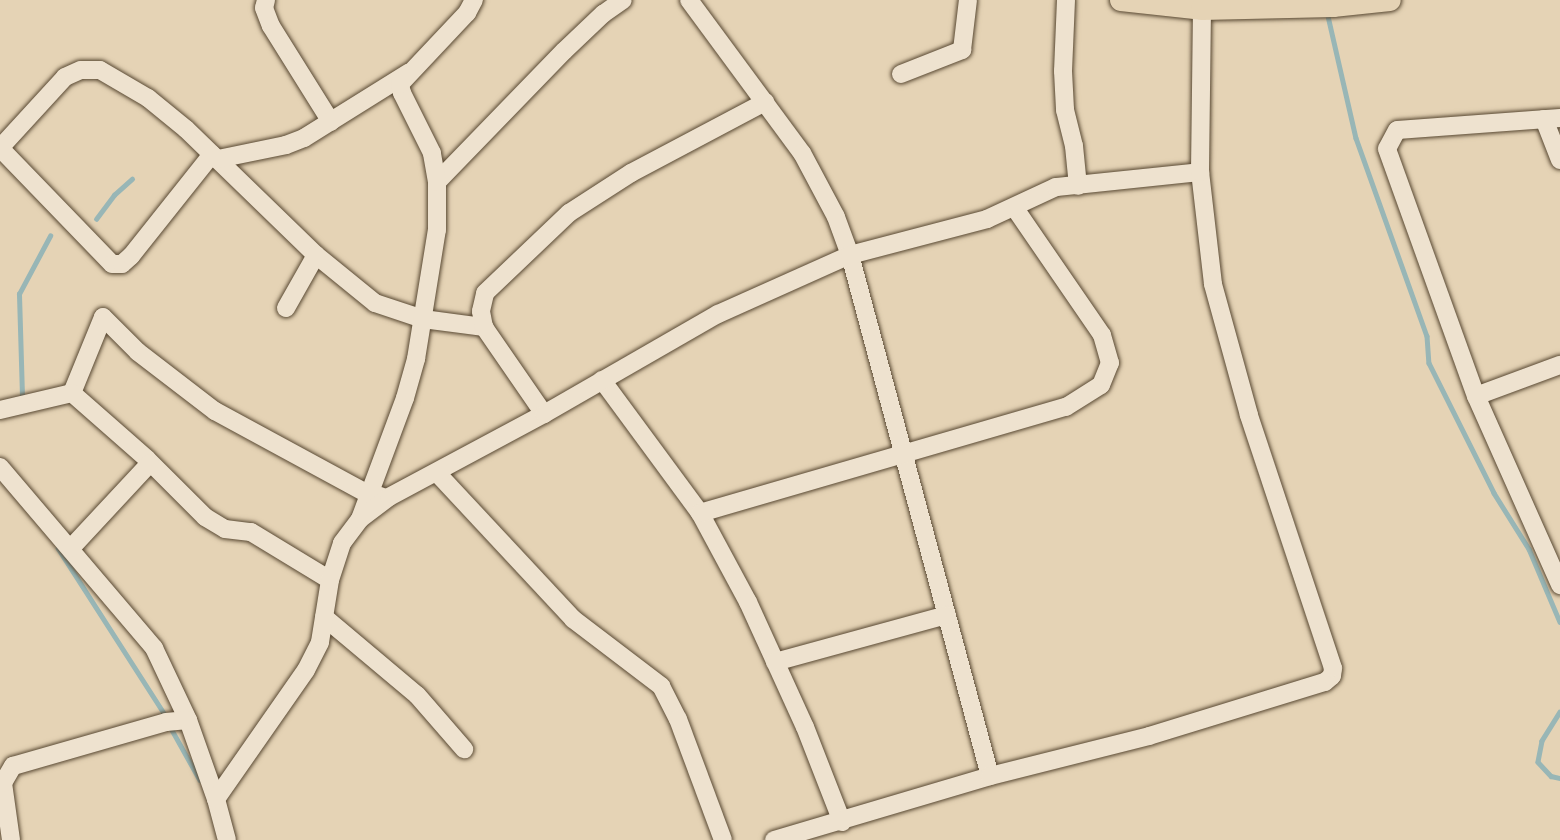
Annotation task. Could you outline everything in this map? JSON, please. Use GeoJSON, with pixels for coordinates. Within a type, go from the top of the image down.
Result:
{"type":"FeatureCollection","features":[{"type":"Feature","properties":{"kind":"main road"},"geometry":{"type":"LineString","coordinates":[[1121,0],[1333,6],[1390,0]]}},
{"type":"Feature","properties":{"kind":"street"},"geometry":{"type":"LineString","coordinates":[[266,0],[264,8],[271,26],[332,122]]}},
{"type":"Feature","properties":{"kind":"street"},"geometry":{"type":"LineString","coordinates":[[360,519],[405,398],[416,359],[436,230],[437,182],[432,153],[402,93],[400,84],[467,13],[474,0]]}},
{"type":"Feature","properties":{"kind":"street"},"geometry":{"type":"LineString","coordinates":[[437,182],[564,51],[603,14],[623,0]]}},
{"type":"Feature","properties":{"kind":"street"},"geometry":{"type":"LineString","coordinates":[[689,0],[802,153],[836,217],[850,255],[990,776]]}},
{"type":"Feature","properties":{"kind":"street"},"geometry":{"type":"LineString","coordinates":[[901,74],[963,50],[968,0]]}},
{"type":"Feature","properties":{"kind":"street"},"geometry":{"type":"LineString","coordinates":[[1066,0],[1063,71],[1065,110],[1074,146],[1078,186]]}},
{"type":"Feature","properties":{"kind":"street"},"geometry":{"type":"LineString","coordinates":[[774,840],[842,822],[990,776],[1149,736],[1325,682],[1332,676],[1333,668],[1249,415],[1213,284],[1200,172],[1204,4]]}},
{"type":"Feature","properties":{"kind":"street"},"geometry":{"type":"LineString","coordinates":[[408,73],[304,138],[286,145],[215,156],[122,264],[112,264],[0,148],[65,77],[81,70],[100,70],[148,98],[215,156],[316,255],[375,303],[423,319],[484,327]]}},
{"type":"Feature","properties":{"kind":"street"},"geometry":{"type":"LineString","coordinates":[[544,414],[484,327],[481,311],[485,293],[569,213],[631,173],[765,102]]}},
{"type":"Feature","properties":{"kind":"street"},"geometry":{"type":"LineString","coordinates":[[1560,159],[1552,118],[1396,130],[1387,149],[1476,396],[1560,585]]}},
{"type":"Feature","properties":{"kind":"street"},"geometry":{"type":"LineString","coordinates":[[216,799],[306,670],[320,642],[330,580],[342,543],[360,519],[389,497],[544,414],[718,314],[850,255],[987,219],[1056,187],[1200,172]]}},
{"type":"Feature","properties":{"kind":"street"},"geometry":{"type":"LineString","coordinates":[[700,513],[1066,407],[1101,385],[1110,363],[1102,335],[1014,207]]}},
{"type":"Feature","properties":{"kind":"street"},"geometry":{"type":"LineString","coordinates":[[286,308],[316,255]]}},
{"type":"Feature","properties":{"kind":"street"},"geometry":{"type":"LineString","coordinates":[[72,393],[103,317],[138,352],[215,411],[368,494],[389,497]]}},
{"type":"Feature","properties":{"kind":"street"},"geometry":{"type":"LineString","coordinates":[[1476,396],[1560,365]]}},
{"type":"Feature","properties":{"kind":"street"},"geometry":{"type":"LineString","coordinates":[[602,381],[700,513],[748,602],[805,727],[842,822]]}},
{"type":"Feature","properties":{"kind":"street"},"geometry":{"type":"LineString","coordinates":[[0,410],[72,393]]}},
{"type":"Feature","properties":{"kind":"street"},"geometry":{"type":"LineString","coordinates":[[72,393],[150,463],[205,517],[225,529],[251,532],[330,580]]}},
{"type":"Feature","properties":{"kind":"street"},"geometry":{"type":"LineString","coordinates":[[71,548],[150,463]]}},
{"type":"Feature","properties":{"kind":"street"},"geometry":{"type":"LineString","coordinates":[[0,467],[154,648],[188,720],[216,799],[227,840]]}},
{"type":"Feature","properties":{"kind":"street"},"geometry":{"type":"LineString","coordinates":[[437,473],[573,619],[661,686],[678,719],[723,840]]}},
{"type":"Feature","properties":{"kind":"street"},"geometry":{"type":"LineString","coordinates":[[775,662],[947,615]]}},
{"type":"Feature","properties":{"kind":"street"},"geometry":{"type":"LineString","coordinates":[[324,617],[417,694],[464,749]]}},
{"type":"Feature","properties":{"kind":"street"},"geometry":{"type":"LineString","coordinates":[[11,840],[3,783],[13,766],[166,722],[188,720]]}},
{"type":"Feature","properties":{"kind":"waterway"},"geometry":{"type":"LineString","coordinates":[[1328,16],[1356,138],[1427,336],[1429,363],[1494,493],[1529,549],[1560,622]]}},
{"type":"Feature","properties":{"kind":"waterway"},"geometry":{"type":"LineString","coordinates":[[96,219],[114,195],[132,179]]}},
{"type":"Feature","properties":{"kind":"waterway"},"geometry":{"type":"LineString","coordinates":[[22,396],[19,294],[50,236]]}},
{"type":"Feature","properties":{"kind":"waterway"},"geometry":{"type":"LineString","coordinates":[[58,548],[164,713]]}},
{"type":"Feature","properties":{"kind":"waterway"},"geometry":{"type":"LineString","coordinates":[[1560,712],[1542,741],[1538,762],[1551,776],[1560,778]]}},
{"type":"Feature","properties":{"kind":"waterway"},"geometry":{"type":"LineString","coordinates":[[172,730],[200,780]]}}]}
